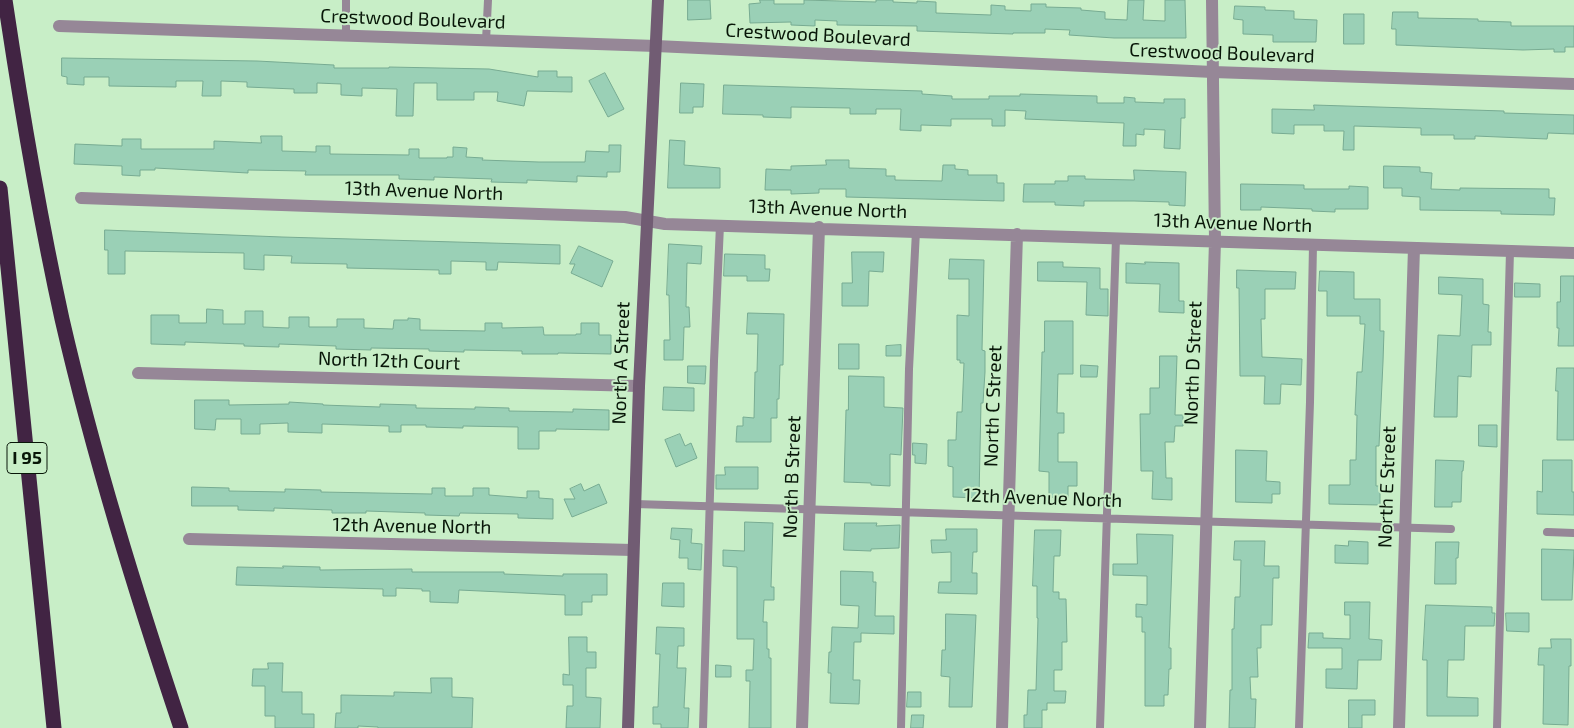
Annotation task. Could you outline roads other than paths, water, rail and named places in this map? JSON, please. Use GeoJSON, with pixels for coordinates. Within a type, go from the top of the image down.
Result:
{"type":"FeatureCollection","features":[{"type":"Feature","properties":{"kind":"highway"},"geometry":{"type":"LineString","coordinates":[[6,0],[44,230],[73,365],[133,583],[181,728]]}},
{"type":"Feature","properties":{"kind":"highway","name":"I 95"},"geometry":{"type":"LineString","coordinates":[[0,188],[54,728]]}},
{"type":"Feature","properties":{"kind":"street","name":"North A Street"},"geometry":{"type":"LineString","coordinates":[[628,728],[638,386],[658,0]]}},
{"type":"Feature","properties":{"kind":"street","name":"North D Street"},"geometry":{"type":"LineString","coordinates":[[1200,728],[1215,241],[1212,0]]}},
{"type":"Feature","properties":{"kind":"street","name":"Crestwood Boulevard"},"geometry":{"type":"LineString","coordinates":[[59,26],[656,46],[1213,72],[1574,84]]}},
{"type":"Feature","properties":{"kind":"street","name":"13th Avenue North"},"geometry":{"type":"LineString","coordinates":[[81,198],[625,217],[647,222],[720,225],[1574,254]]}},
{"type":"Feature","properties":{"kind":"street","name":"North B Street"},"geometry":{"type":"LineString","coordinates":[[802,728],[819,228]]}},
{"type":"Feature","properties":{"kind":"street","name":"North C Street"},"geometry":{"type":"LineString","coordinates":[[1002,728],[1017,234]]}},
{"type":"Feature","properties":{"kind":"street","name":"North E Street"},"geometry":{"type":"LineString","coordinates":[[1399,728],[1414,248]]}},
{"type":"Feature","properties":{"kind":"street","name":"North 12th Court"},"geometry":{"type":"LineString","coordinates":[[138,373],[638,386]]}},
{"type":"Feature","properties":{"kind":"street","name":"12th Avenue North"},"geometry":{"type":"LineString","coordinates":[[189,538],[634,550]]}},
{"type":"Feature","properties":{"kind":"lane"},"geometry":{"type":"LineString","coordinates":[[346,0],[346,36]]}},
{"type":"Feature","properties":{"kind":"lane"},"geometry":{"type":"LineString","coordinates":[[486,41],[488,0]]}},
{"type":"Feature","properties":{"kind":"lane"},"geometry":{"type":"LineString","coordinates":[[703,728],[720,225]]}},
{"type":"Feature","properties":{"kind":"lane"},"geometry":{"type":"LineString","coordinates":[[901,728],[909,369],[916,231]]}},
{"type":"Feature","properties":{"kind":"lane"},"geometry":{"type":"LineString","coordinates":[[1100,728],[1116,238]]}},
{"type":"Feature","properties":{"kind":"lane"},"geometry":{"type":"LineString","coordinates":[[1299,728],[1310,402],[1313,245]]}},
{"type":"Feature","properties":{"kind":"lane"},"geometry":{"type":"LineString","coordinates":[[1497,728],[1510,251]]}},
{"type":"Feature","properties":{"kind":"lane","name":"12th Avenue North"},"geometry":{"type":"LineString","coordinates":[[635,504],[1450,529]]}},
{"type":"Feature","properties":{"kind":"lane"},"geometry":{"type":"LineString","coordinates":[[1547,532],[1574,533]]}}]}
